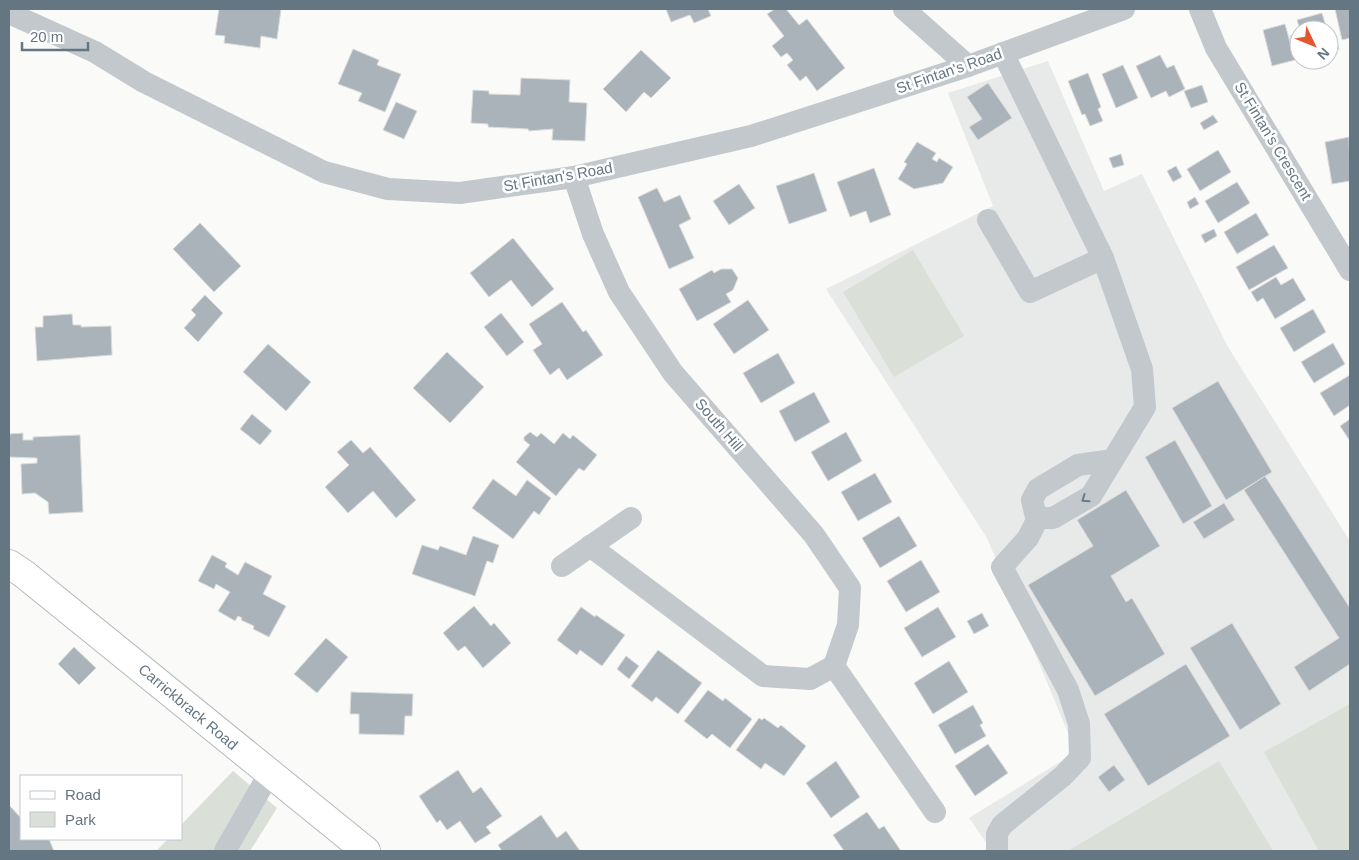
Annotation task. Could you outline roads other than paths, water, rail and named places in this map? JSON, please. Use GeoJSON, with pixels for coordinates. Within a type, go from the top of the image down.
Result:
{"type":"FeatureCollection","features":[{"type":"Feature","properties":{"kind":"main road","name":"Carrickbrack Road"},"geometry":{"type":"LineString","coordinates":[[9,564],[90,627],[366,851]]}},
{"type":"Feature","properties":{"kind":"street"},"geometry":{"type":"LineString","coordinates":[[904,9],[968,66]]}},
{"type":"Feature","properties":{"kind":"street","name":"St Fintan's Road"},"geometry":{"type":"LineString","coordinates":[[9,13],[95,52],[144,82],[324,172],[388,189],[460,193],[574,177],[751,136],[968,66],[1124,9]]}},
{"type":"Feature","properties":{"kind":"street","name":"St Fintan's Crescent"},"geometry":{"type":"LineString","coordinates":[[1200,9],[1216,48],[1348,261]]}},
{"type":"Feature","properties":{"kind":"street"},"geometry":{"type":"LineString","coordinates":[[1003,53],[1103,258],[1142,369],[1145,407],[1091,496],[1053,518],[1039,516]]}},
{"type":"Feature","properties":{"kind":"street","name":"South Hill"},"geometry":{"type":"LineString","coordinates":[[574,177],[593,234],[624,300],[673,372],[814,535],[850,588],[848,625],[834,666]]}},
{"type":"Feature","properties":{"kind":"street"},"geometry":{"type":"LineString","coordinates":[[988,220],[1030,292],[1103,258]]}},
{"type":"Feature","properties":{"kind":"street"},"geometry":{"type":"LineString","coordinates":[[1039,516],[1032,504],[1033,496],[1038,489],[1078,465],[1113,460]]}},
{"type":"Feature","properties":{"kind":"street"},"geometry":{"type":"LineString","coordinates":[[997,851],[997,834],[1002,825],[1063,776],[1080,758],[1080,724],[1068,690],[1002,567],[1028,538],[1039,516]]}},
{"type":"Feature","properties":{"kind":"street"},"geometry":{"type":"LineString","coordinates":[[562,566],[631,518]]}},
{"type":"Feature","properties":{"kind":"street"},"geometry":{"type":"LineString","coordinates":[[590,546],[762,676],[810,679],[834,666],[935,812]]}},
{"type":"Feature","properties":{"kind":"street"},"geometry":{"type":"LineString","coordinates":[[225,851],[269,774]]}}]}
